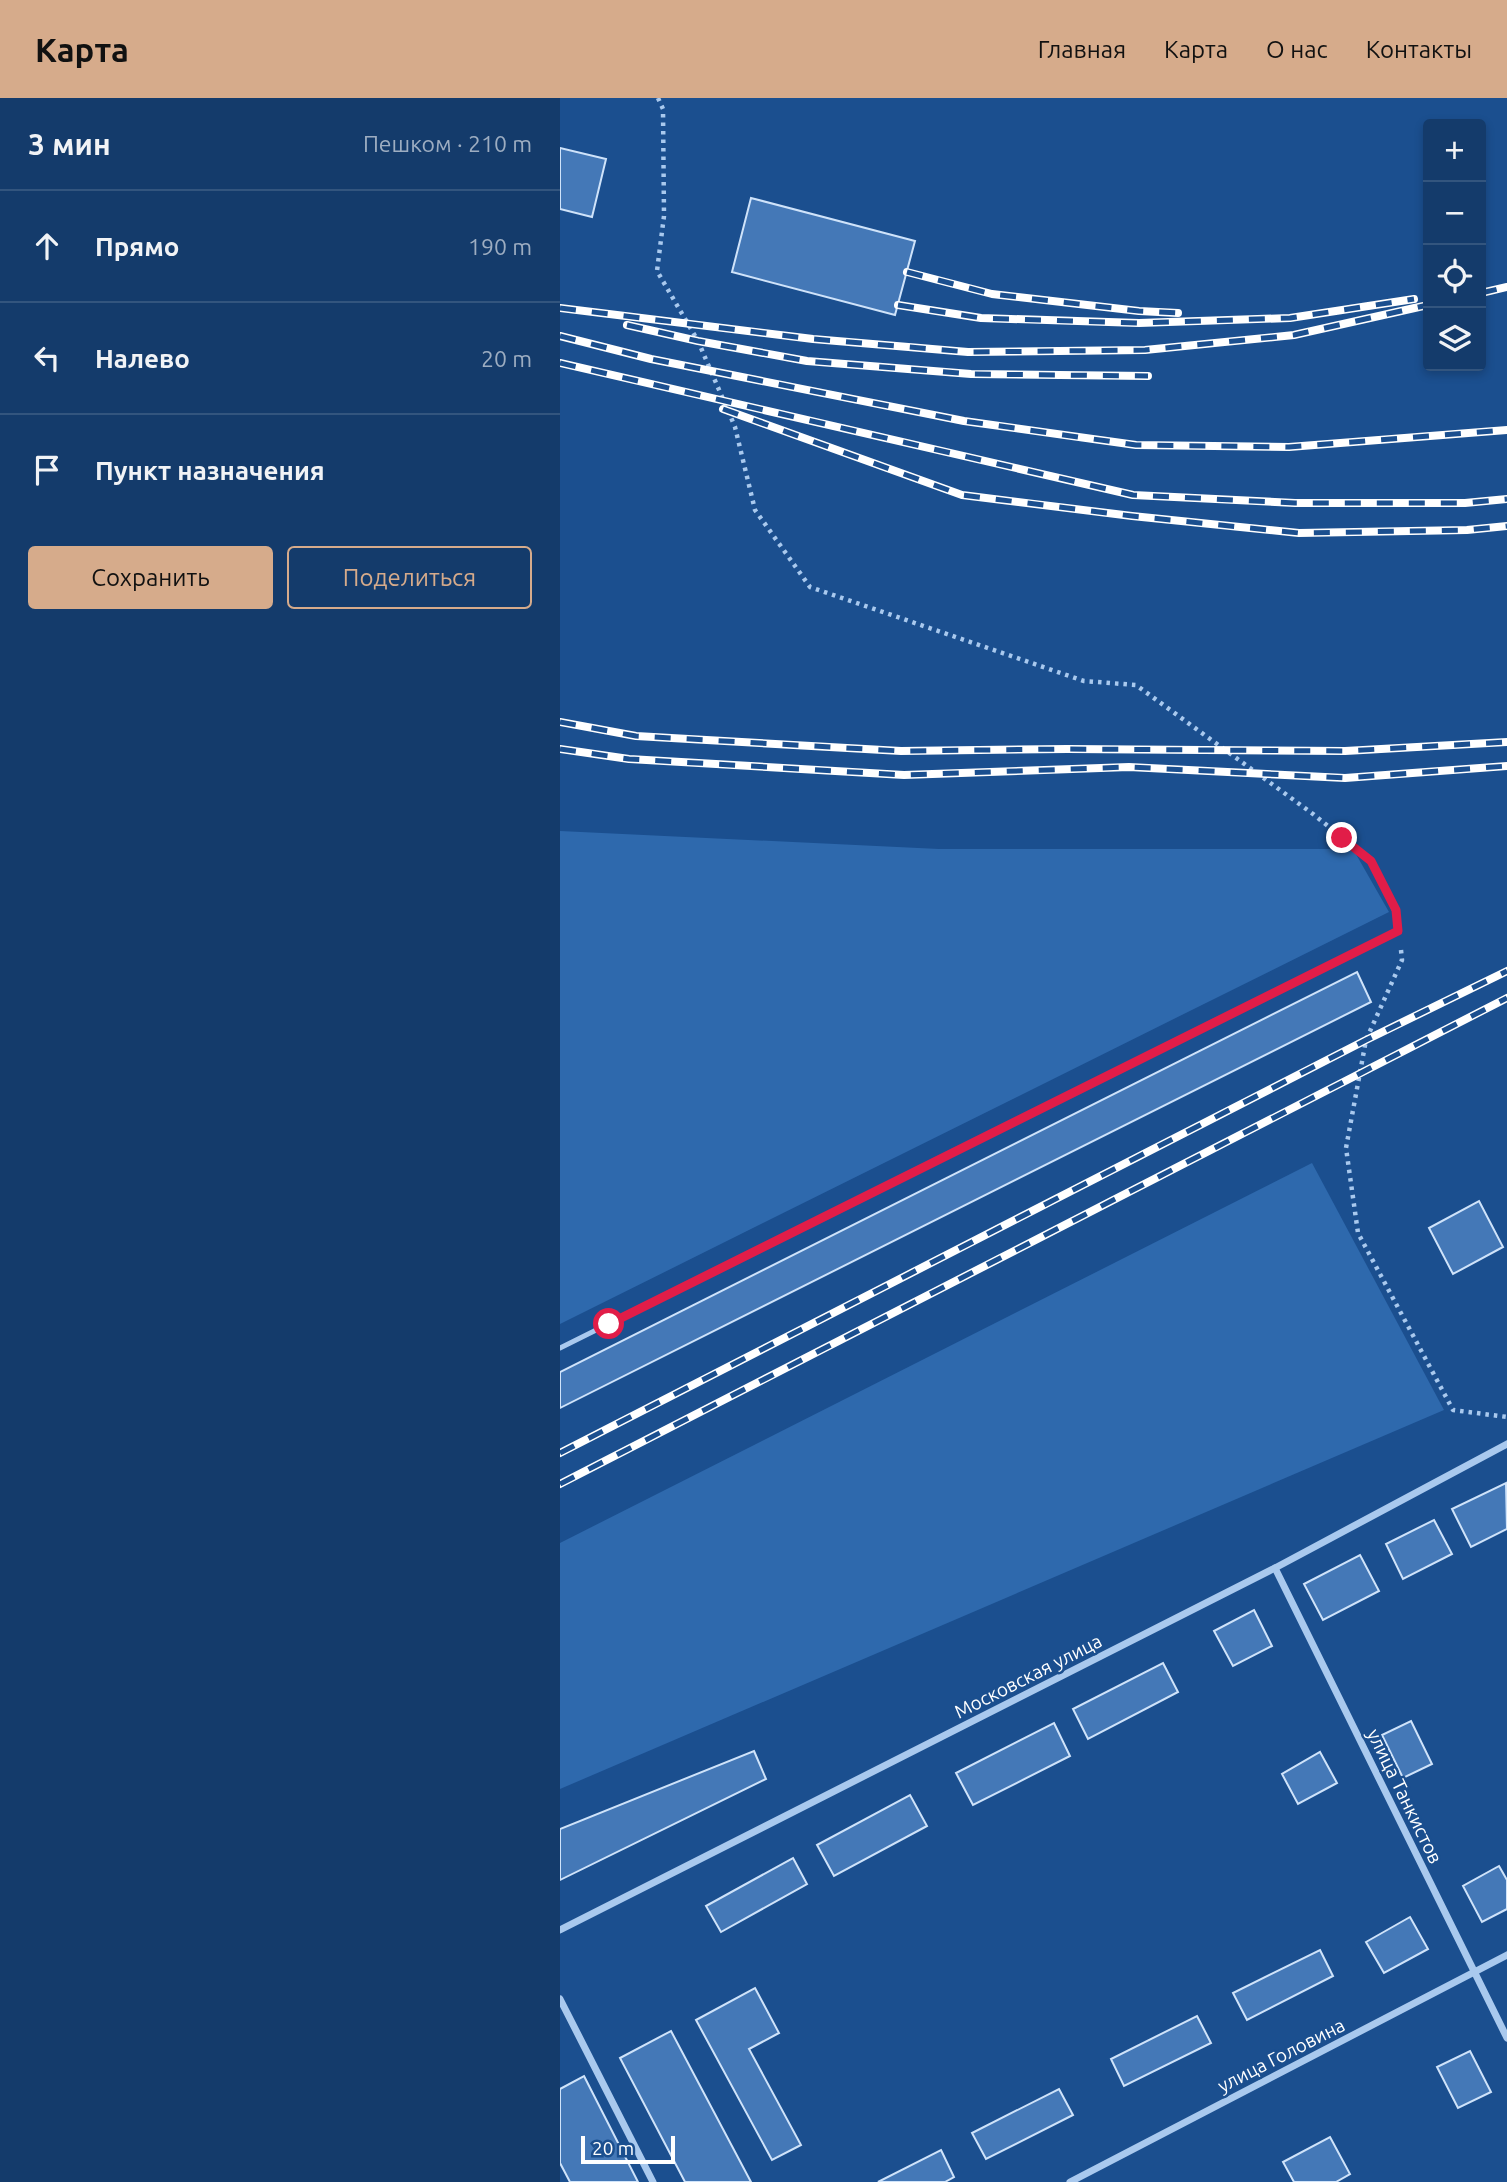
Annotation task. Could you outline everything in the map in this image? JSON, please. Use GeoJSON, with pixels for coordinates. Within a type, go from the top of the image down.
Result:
{"type":"FeatureCollection","features":[{"type":"Feature","properties":{"kind":"street","name":"Московская улица"},"geometry":{"type":"LineString","coordinates":[[560,1930],[1275,1568],[1507,1444]]}},
{"type":"Feature","properties":{"kind":"street","name":"улица Танкистов"},"geometry":{"type":"LineString","coordinates":[[1275,1568],[1507,2038]]}},
{"type":"Feature","properties":{"kind":"street","name":"улица Головина"},"geometry":{"type":"LineString","coordinates":[[1070,2182],[1507,1955]]}},
{"type":"Feature","properties":{"kind":"street"},"geometry":{"type":"LineString","coordinates":[[560,2000],[653,2182]]}},
{"type":"Feature","properties":{"kind":"lane"},"geometry":{"type":"LineString","coordinates":[[560,1348],[1398,931]]}},
{"type":"Feature","properties":{"kind":"path"},"geometry":{"type":"LineString","coordinates":[[658,98],[663,108],[664,216],[657,271],[698,341],[735,427],[755,510],[810,587],[1084,681],[1136,685],[1313,814],[1371,861],[1396,910],[1402,960],[1366,1040],[1346,1148],[1358,1233],[1453,1410],[1507,1417]]}},
{"type":"Feature","properties":{"kind":"shaded area"},"geometry":{"type":"Polygon","coordinates":[[[560,831],[939,849],[1353,849],[1389,912],[560,1324],[560,831]]]}},
{"type":"Feature","properties":{"kind":"shaded area"},"geometry":{"type":"Polygon","coordinates":[[[1312,1163],[1444,1410],[560,1789],[560,1543],[1312,1163]]]}},
{"type":"Feature","properties":{"kind":"building"},"geometry":{"type":"Polygon","coordinates":[[[560,148],[606,159],[592,217],[560,209],[560,148]]]}},
{"type":"Feature","properties":{"kind":"building"},"geometry":{"type":"Polygon","coordinates":[[[751,198],[915,241],[895,315],[732,272],[751,198]]]}},
{"type":"Feature","properties":{"kind":"building"},"geometry":{"type":"Polygon","coordinates":[[[1357,972],[1371,1002],[560,1408],[560,1372],[1357,972]]]}},
{"type":"Feature","properties":{"kind":"building"},"geometry":{"type":"Polygon","coordinates":[[[1479,1201],[1503,1247],[1453,1274],[1429,1228],[1479,1201]]]}},
{"type":"Feature","properties":{"kind":"building"},"geometry":{"type":"Polygon","coordinates":[[[1506,1483],[1507,1529],[1471,1547],[1452,1509],[1506,1483]]]}},
{"type":"Feature","properties":{"kind":"building"},"geometry":{"type":"Polygon","coordinates":[[[1434,1520],[1452,1554],[1403,1579],[1386,1544],[1434,1520]]]}},
{"type":"Feature","properties":{"kind":"building"},"geometry":{"type":"Polygon","coordinates":[[[1360,1555],[1379,1591],[1323,1620],[1304,1584],[1360,1555]]]}},
{"type":"Feature","properties":{"kind":"building"},"geometry":{"type":"Polygon","coordinates":[[[1254,1610],[1272,1646],[1233,1666],[1214,1631],[1254,1610]]]}},
{"type":"Feature","properties":{"kind":"building"},"geometry":{"type":"Polygon","coordinates":[[[1163,1663],[1178,1692],[1088,1739],[1073,1709],[1163,1663]]]}},
{"type":"Feature","properties":{"kind":"building"},"geometry":{"type":"Polygon","coordinates":[[[1411,1721],[1432,1764],[1403,1778],[1382,1735],[1411,1721]]]}},
{"type":"Feature","properties":{"kind":"building"},"geometry":{"type":"Polygon","coordinates":[[[1054,1723],[1070,1756],[973,1805],[956,1773],[1054,1723]]]}},
{"type":"Feature","properties":{"kind":"building"},"geometry":{"type":"Polygon","coordinates":[[[754,1751],[766,1779],[560,1880],[560,1829],[754,1751]]]}},
{"type":"Feature","properties":{"kind":"building"},"geometry":{"type":"Polygon","coordinates":[[[1320,1752],[1337,1783],[1298,1804],[1282,1774],[1320,1752]]]}},
{"type":"Feature","properties":{"kind":"building"},"geometry":{"type":"Polygon","coordinates":[[[910,1795],[927,1826],[834,1876],[817,1845],[910,1795]]]}},
{"type":"Feature","properties":{"kind":"building"},"geometry":{"type":"Polygon","coordinates":[[[793,1858],[807,1884],[721,1932],[706,1906],[793,1858]]]}},
{"type":"Feature","properties":{"kind":"building"},"geometry":{"type":"Polygon","coordinates":[[[1499,1866],[1507,1880],[1507,1909],[1482,1922],[1463,1886],[1499,1866]]]}},
{"type":"Feature","properties":{"kind":"building"},"geometry":{"type":"Polygon","coordinates":[[[1410,1917],[1428,1949],[1384,1973],[1366,1942],[1410,1917]]]}},
{"type":"Feature","properties":{"kind":"building"},"geometry":{"type":"Polygon","coordinates":[[[1320,1950],[1333,1976],[1247,2020],[1233,1993],[1320,1950]]]}},
{"type":"Feature","properties":{"kind":"building"},"geometry":{"type":"Polygon","coordinates":[[[755,1988],[779,2033],[749,2049],[801,2145],[772,2160],[696,2020],[755,1988]]]}},
{"type":"Feature","properties":{"kind":"building"},"geometry":{"type":"Polygon","coordinates":[[[1197,2016],[1211,2043],[1124,2086],[1111,2059],[1197,2016]]]}},
{"type":"Feature","properties":{"kind":"building"},"geometry":{"type":"Polygon","coordinates":[[[671,2031],[751,2182],[685,2182],[620,2058],[671,2031]]]}},
{"type":"Feature","properties":{"kind":"building"},"geometry":{"type":"Polygon","coordinates":[[[1470,2051],[1491,2092],[1458,2108],[1437,2067],[1470,2051]]]}},
{"type":"Feature","properties":{"kind":"building"},"geometry":{"type":"Polygon","coordinates":[[[584,2076],[638,2182],[570,2182],[560,2163],[560,2089],[584,2076]]]}},
{"type":"Feature","properties":{"kind":"building"},"geometry":{"type":"Polygon","coordinates":[[[1059,2089],[1073,2115],[986,2159],[972,2133],[1059,2089]]]}},
{"type":"Feature","properties":{"kind":"building"},"geometry":{"type":"Polygon","coordinates":[[[1330,2137],[1350,2174],[1336,2182],[1294,2182],[1283,2162],[1330,2137]]]}},
{"type":"Feature","properties":{"kind":"building"},"geometry":{"type":"Polygon","coordinates":[[[941,2150],[954,2177],[945,2182],[878,2182],[941,2150]]]}},
{"type":"Feature","properties":{"kind":"railway"},"geometry":{"type":"LineString","coordinates":[[907,272],[992,294],[1178,313]]}},
{"type":"Feature","properties":{"kind":"railway"},"geometry":{"type":"LineString","coordinates":[[1486,292],[1507,287]]}},
{"type":"Feature","properties":{"kind":"railway"},"geometry":{"type":"LineString","coordinates":[[898,305],[981,318],[1139,323],[1290,318],[1414,299]]}},
{"type":"Feature","properties":{"kind":"railway"},"geometry":{"type":"LineString","coordinates":[[560,308],[813,339],[968,352],[1145,350],[1294,335],[1423,306]]}},
{"type":"Feature","properties":{"kind":"railway"},"geometry":{"type":"LineString","coordinates":[[627,325],[807,361],[971,374],[1148,376]]}},
{"type":"Feature","properties":{"kind":"railway"},"geometry":{"type":"LineString","coordinates":[[560,336],[651,359],[964,421],[1136,445],[1289,447],[1507,430]]}},
{"type":"Feature","properties":{"kind":"railway"},"geometry":{"type":"LineString","coordinates":[[560,363],[1133,495],[1295,503],[1465,503],[1507,499]]}},
{"type":"Feature","properties":{"kind":"railway"},"geometry":{"type":"LineString","coordinates":[[723,409],[962,495],[1299,533],[1467,530],[1507,526]]}},
{"type":"Feature","properties":{"kind":"railway"},"geometry":{"type":"LineString","coordinates":[[560,722],[636,736],[901,751],[1345,751],[1507,742]]}},
{"type":"Feature","properties":{"kind":"railway"},"geometry":{"type":"LineString","coordinates":[[560,749],[629,759],[904,775],[1129,767],[1345,778],[1507,766]]}},
{"type":"Feature","properties":{"kind":"railway"},"geometry":{"type":"LineString","coordinates":[[560,1453],[1366,1040],[1507,971]]}},
{"type":"Feature","properties":{"kind":"railway"},"geometry":{"type":"LineString","coordinates":[[560,1484],[1507,998]]}},
{"type":"Feature","properties":{"kind":"route"},"geometry":{"type":"LineString","coordinates":[[609,1324],[1398,931],[1396,910],[1371,861],[1342,838]]}}]}
